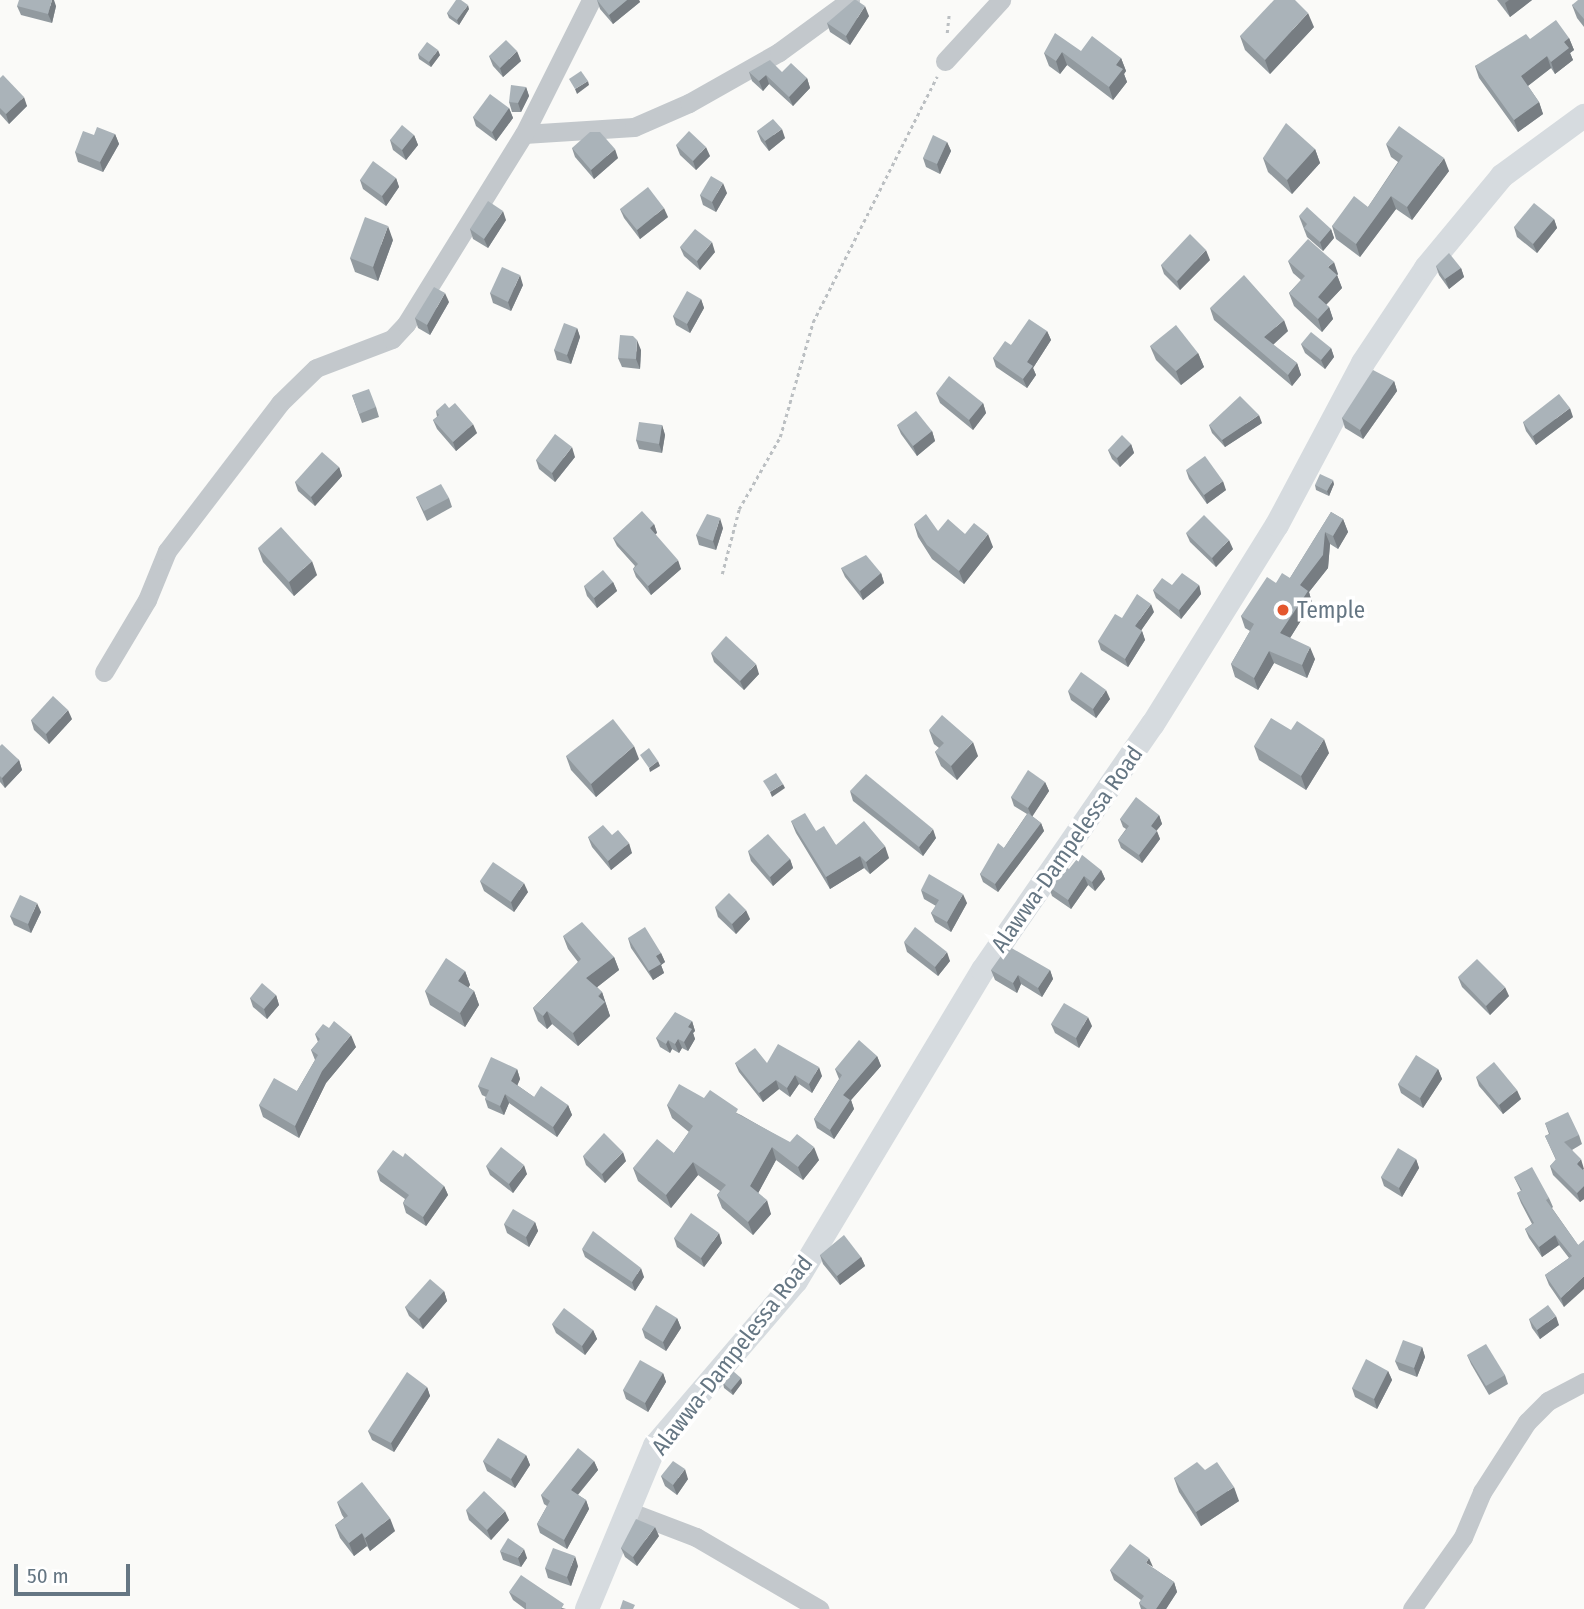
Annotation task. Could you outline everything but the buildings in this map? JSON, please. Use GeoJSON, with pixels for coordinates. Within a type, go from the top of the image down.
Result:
{"type":"FeatureCollection","features":[{"type":"Feature","properties":{"kind":"main road","name":"Alawwa-Dampelessa Road"},"geometry":{"type":"LineString","coordinates":[[587,1609],[655,1446],[796,1281],[983,970],[1153,724],[1255,560],[1363,363],[1426,268],[1502,176],[1584,116]]}},
{"type":"Feature","properties":{"kind":"street"},"geometry":{"type":"LineString","coordinates":[[104,672],[148,600],[167,551],[280,403],[316,368],[392,339],[406,324],[524,134],[592,0]]}},
{"type":"Feature","properties":{"kind":"street"},"geometry":{"type":"LineString","coordinates":[[524,134],[634,127],[688,103],[779,52],[850,0]]}},
{"type":"Feature","properties":{"kind":"street"},"geometry":{"type":"LineString","coordinates":[[945,61],[1000,0]]}},
{"type":"Feature","properties":{"kind":"street"},"geometry":{"type":"LineString","coordinates":[[1412,1609],[1456,1548],[1482,1492],[1527,1422],[1548,1401],[1584,1382]]}},
{"type":"Feature","properties":{"kind":"street"},"geometry":{"type":"LineString","coordinates":[[628,1511],[696,1538],[819,1609]]}},
{"type":"Feature","properties":{"kind":"path"},"geometry":{"type":"LineString","coordinates":[[722,573],[739,509],[780,437],[813,322],[945,61],[949,15]]}},
{"type":"Feature","properties":{"kind":"place","name":"Temple"},"geometry":{"type":"Point","coordinates":[1283,610]}}]}
